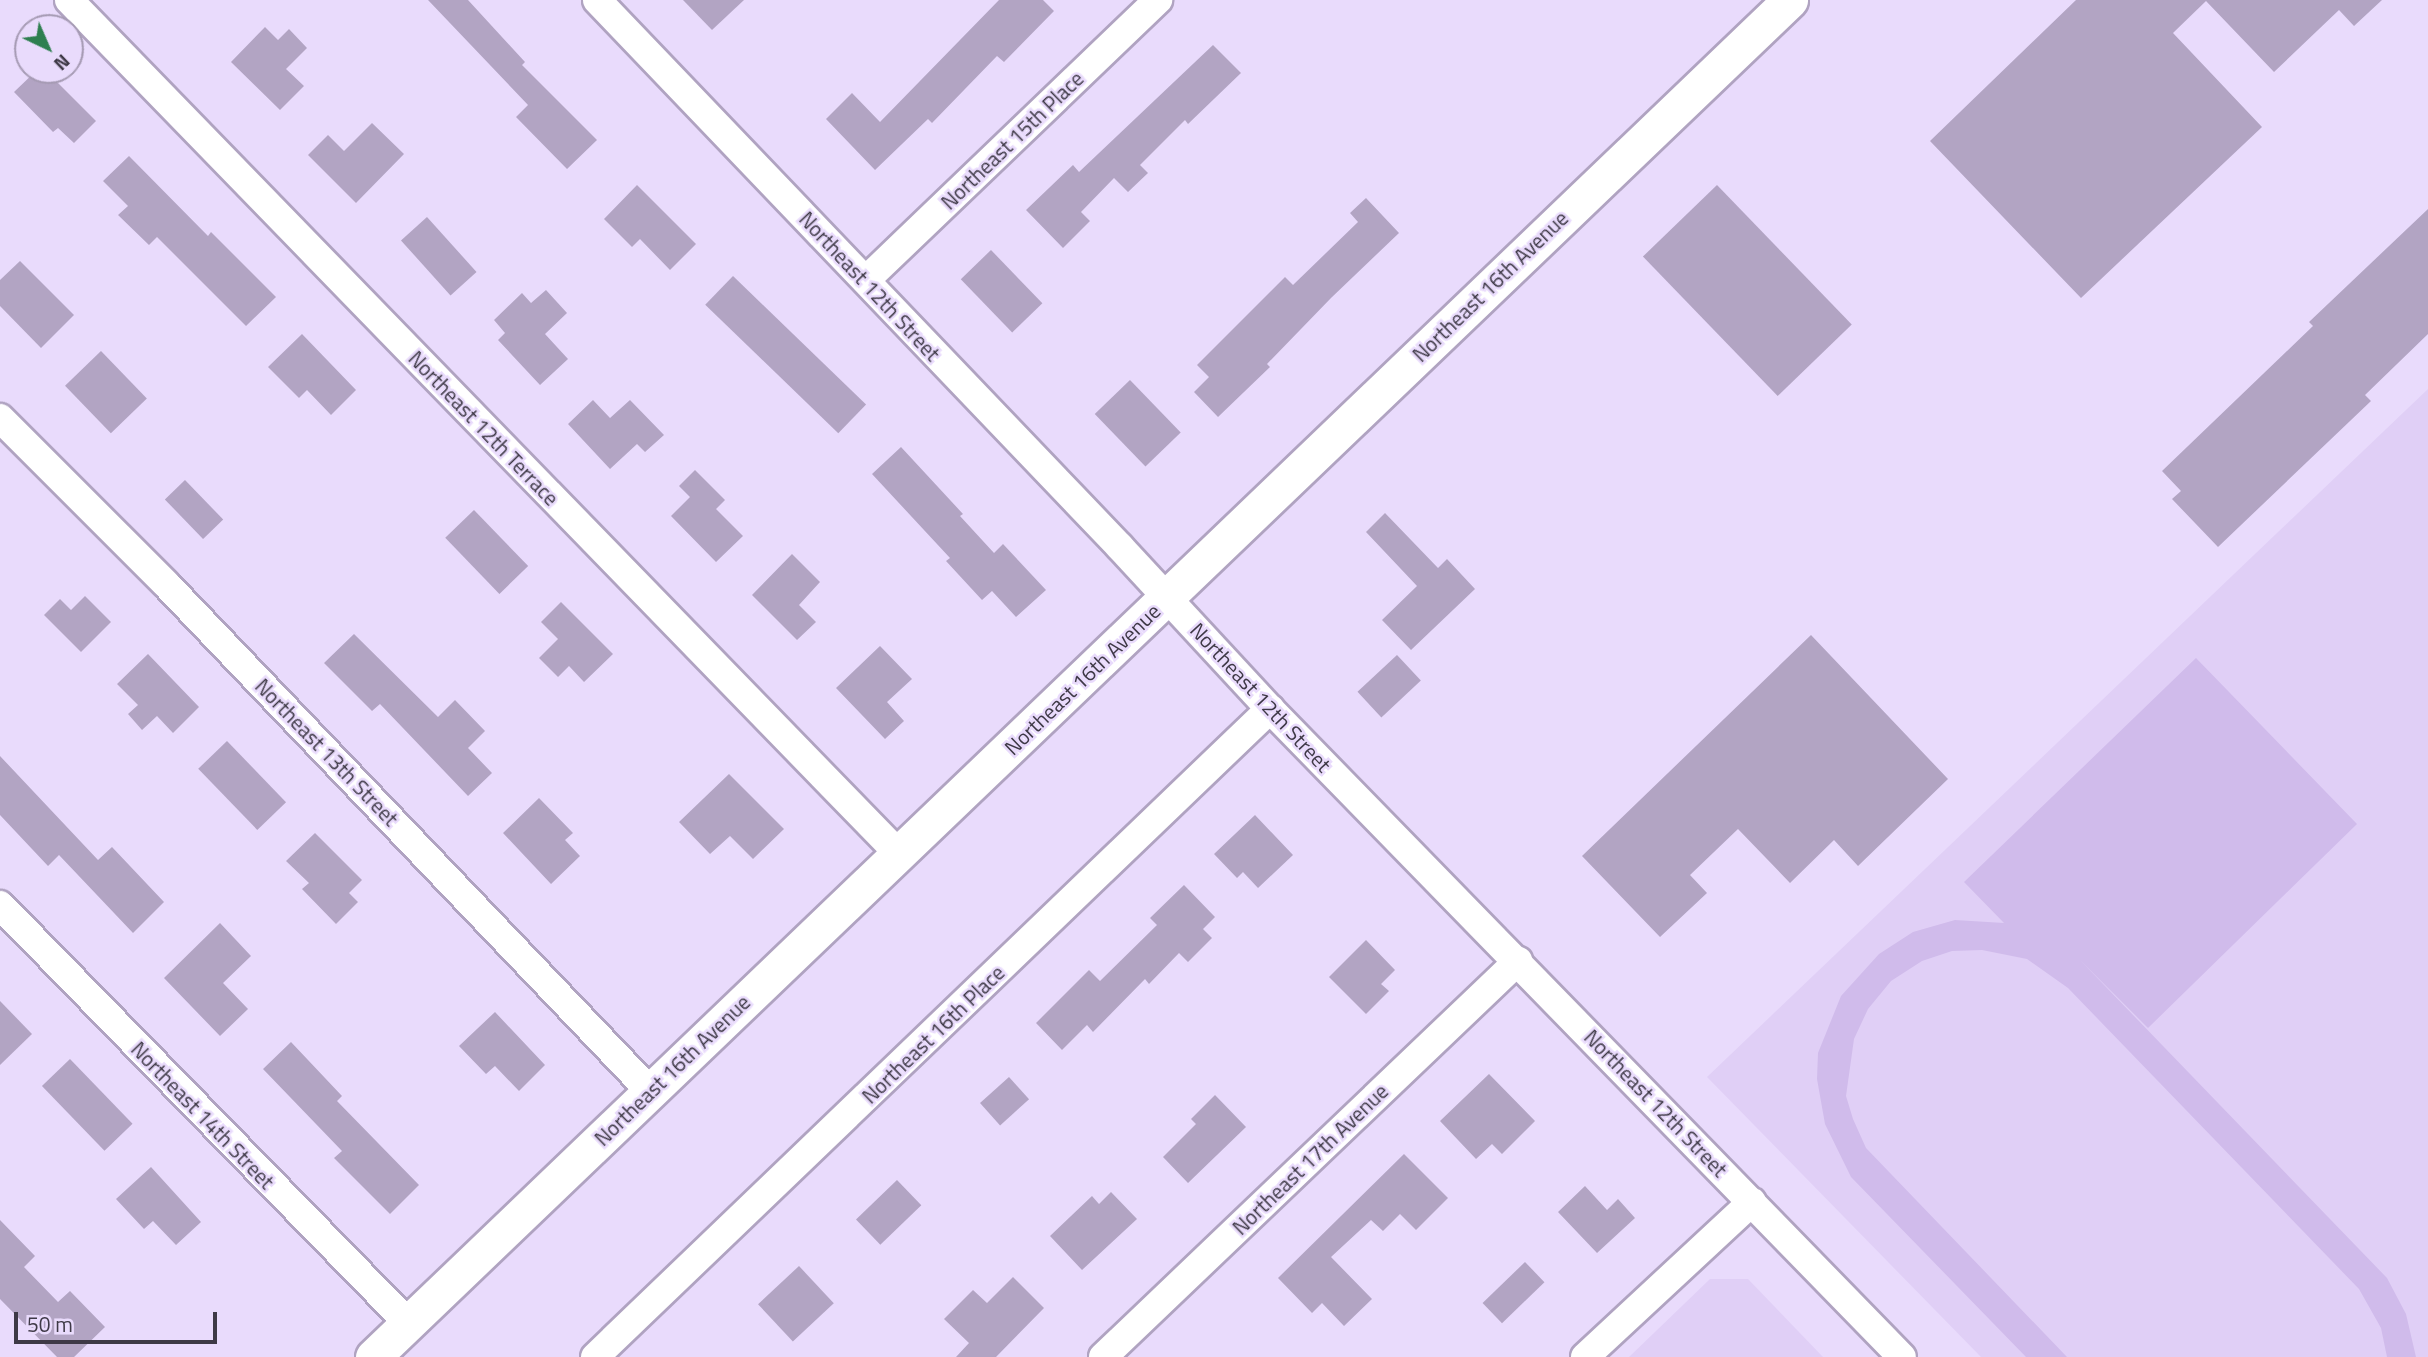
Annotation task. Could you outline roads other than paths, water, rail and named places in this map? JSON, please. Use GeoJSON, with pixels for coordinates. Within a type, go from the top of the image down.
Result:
{"type":"FeatureCollection","features":[{"type":"Feature","properties":{"kind":"street","name":"Northeast 12th Terrace"},"geometry":{"type":"LineString","coordinates":[[69,0],[900,855]]}},
{"type":"Feature","properties":{"kind":"street","name":"Northeast 12th Street"},"geometry":{"type":"LineString","coordinates":[[597,0],[1167,596],[1269,709],[1902,1357]]}},
{"type":"Feature","properties":{"kind":"street","name":"Northeast 15th Place"},"geometry":{"type":"LineString","coordinates":[[866,280],[1158,0]]}},
{"type":"Feature","properties":{"kind":"street","name":"Northeast 16th Avenue"},"geometry":{"type":"LineString","coordinates":[[373,1357],[1790,0]]}},
{"type":"Feature","properties":{"kind":"street","name":"Northeast 13th Street"},"geometry":{"type":"LineString","coordinates":[[0,418],[174,593],[650,1091]]}},
{"type":"Feature","properties":{"kind":"street","name":"Northeast 16th Place"},"geometry":{"type":"LineString","coordinates":[[595,1357],[1269,709]]}},
{"type":"Feature","properties":{"kind":"street","name":"Northeast 14th Street"},"geometry":{"type":"LineString","coordinates":[[0,905],[408,1323]]}},
{"type":"Feature","properties":{"kind":"street","name":"Northeast 17th Avenue"},"geometry":{"type":"LineString","coordinates":[[1102,1357],[1518,961]]}},
{"type":"Feature","properties":{"kind":"street"},"geometry":{"type":"LineString","coordinates":[[1585,1357],[1752,1202]]}}]}
